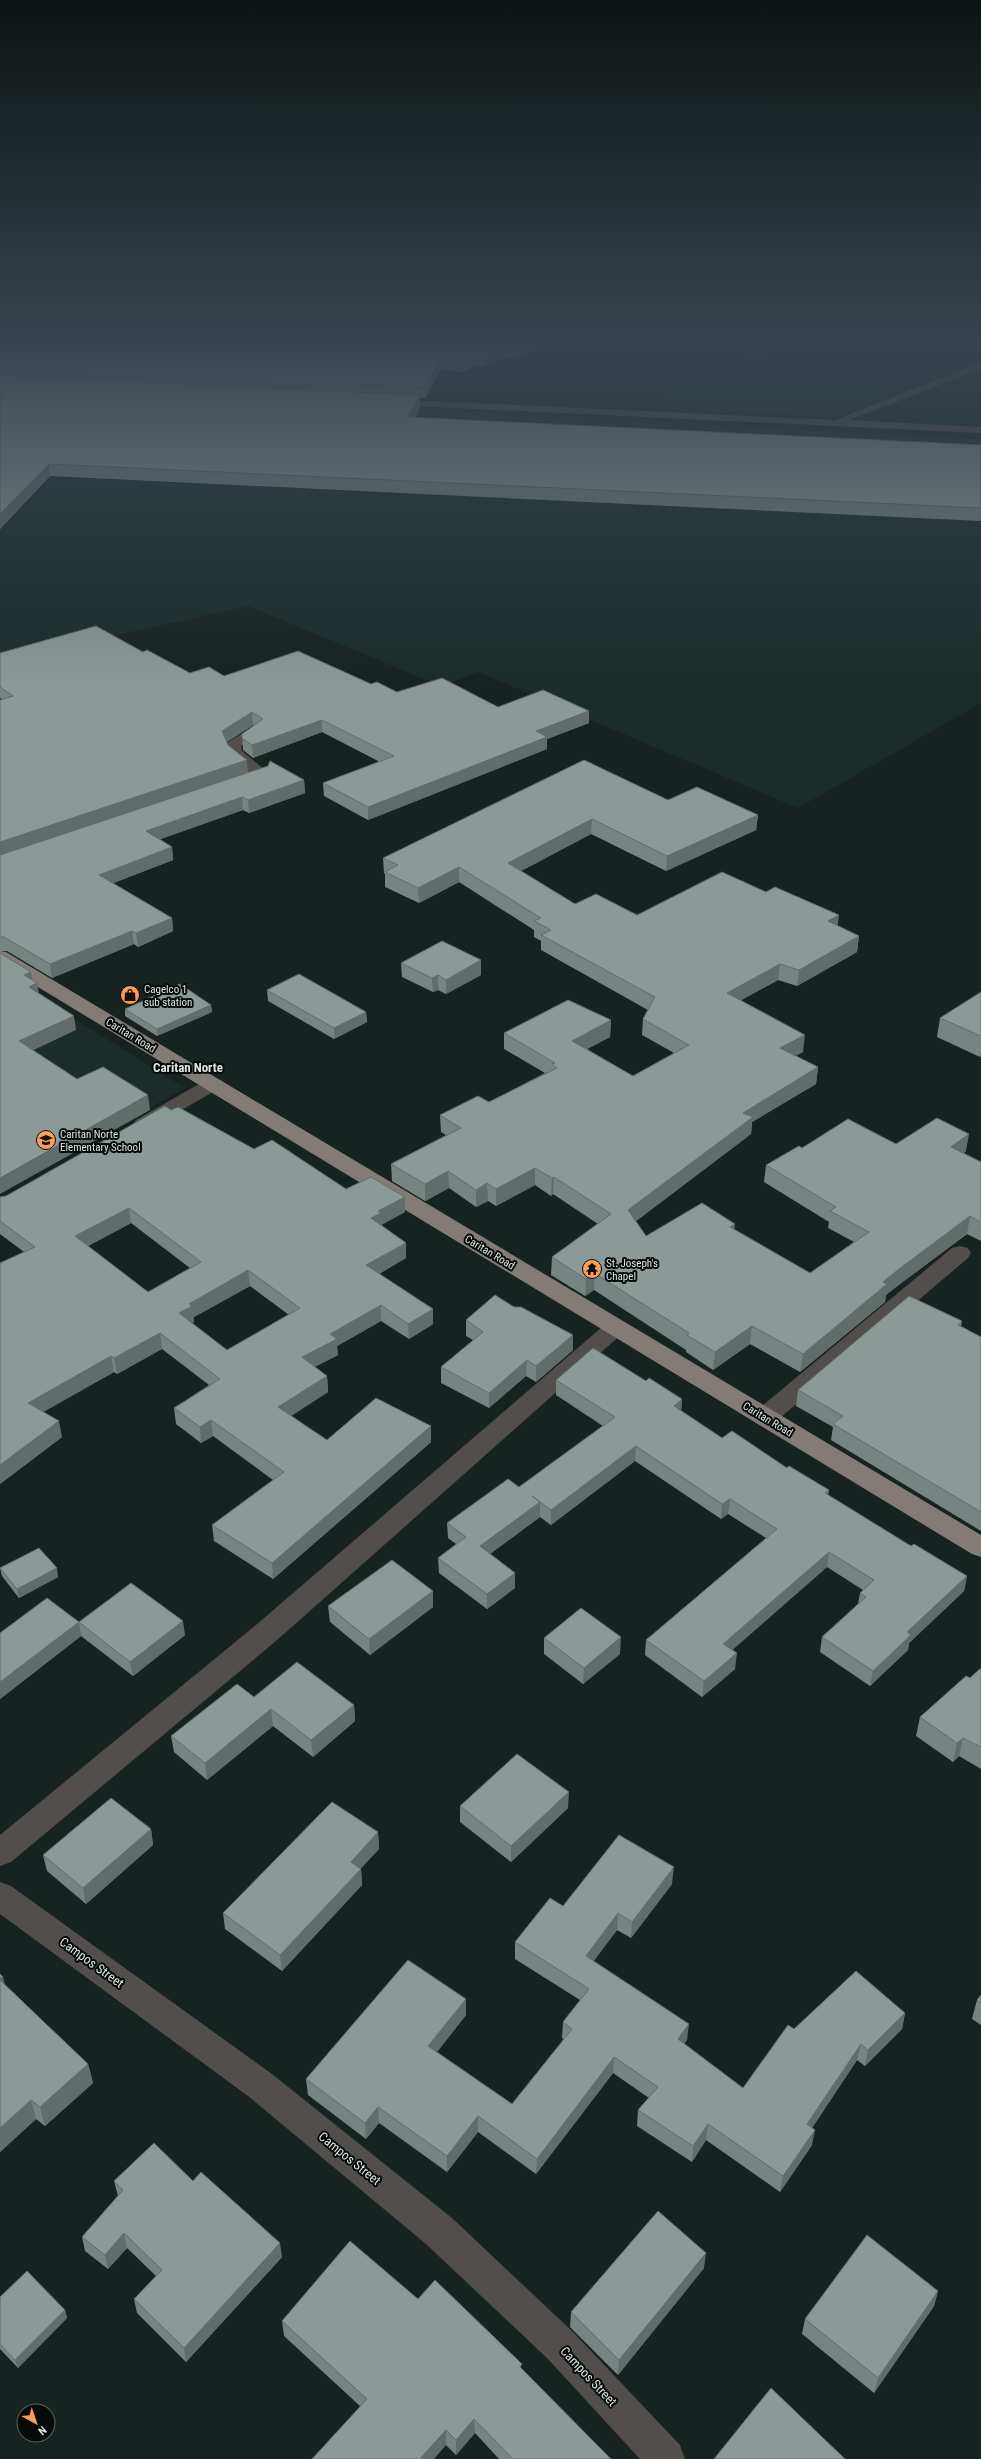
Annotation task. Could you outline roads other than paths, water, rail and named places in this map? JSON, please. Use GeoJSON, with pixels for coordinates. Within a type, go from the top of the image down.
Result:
{"type":"FeatureCollection","features":[{"type":"Feature","properties":{"kind":"main road","name":"Caritan Road"},"geometry":{"type":"LineString","coordinates":[[0,956],[981,1547]]}},
{"type":"Feature","properties":{"kind":"street"},"geometry":{"type":"LineString","coordinates":[[247,779],[262,774],[235,753],[233,744],[254,731]]}},
{"type":"Feature","properties":{"kind":"street"},"geometry":{"type":"LineString","coordinates":[[124,1135],[213,1084]]}},
{"type":"Feature","properties":{"kind":"street"},"geometry":{"type":"LineString","coordinates":[[764,1417],[960,1253]]}},
{"type":"Feature","properties":{"kind":"street"},"geometry":{"type":"LineString","coordinates":[[0,1853],[266,1633],[616,1327]]}},
{"type":"Feature","properties":{"kind":"street","name":"Campos Street"},"geometry":{"type":"LineString","coordinates":[[0,1896],[260,2085],[439,2231],[560,2345],[666,2459]]}},
{"type":"Feature","properties":{"kind":"place","name":"Cagelco 1 sub station"},"geometry":{"type":"Point","coordinates":[130,995]}},
{"type":"Feature","properties":{"kind":"place","name":"Caritan Norte Elementary School"},"geometry":{"type":"Point","coordinates":[46,1140]}},
{"type":"Feature","properties":{"kind":"place","name":"St. Joseph's Chapel"},"geometry":{"type":"Point","coordinates":[592,1269]}},
{"type":"Feature","properties":{"kind":"district","name":"Caritan Norte"},"geometry":{"type":"Point","coordinates":[188,1067]}}]}
